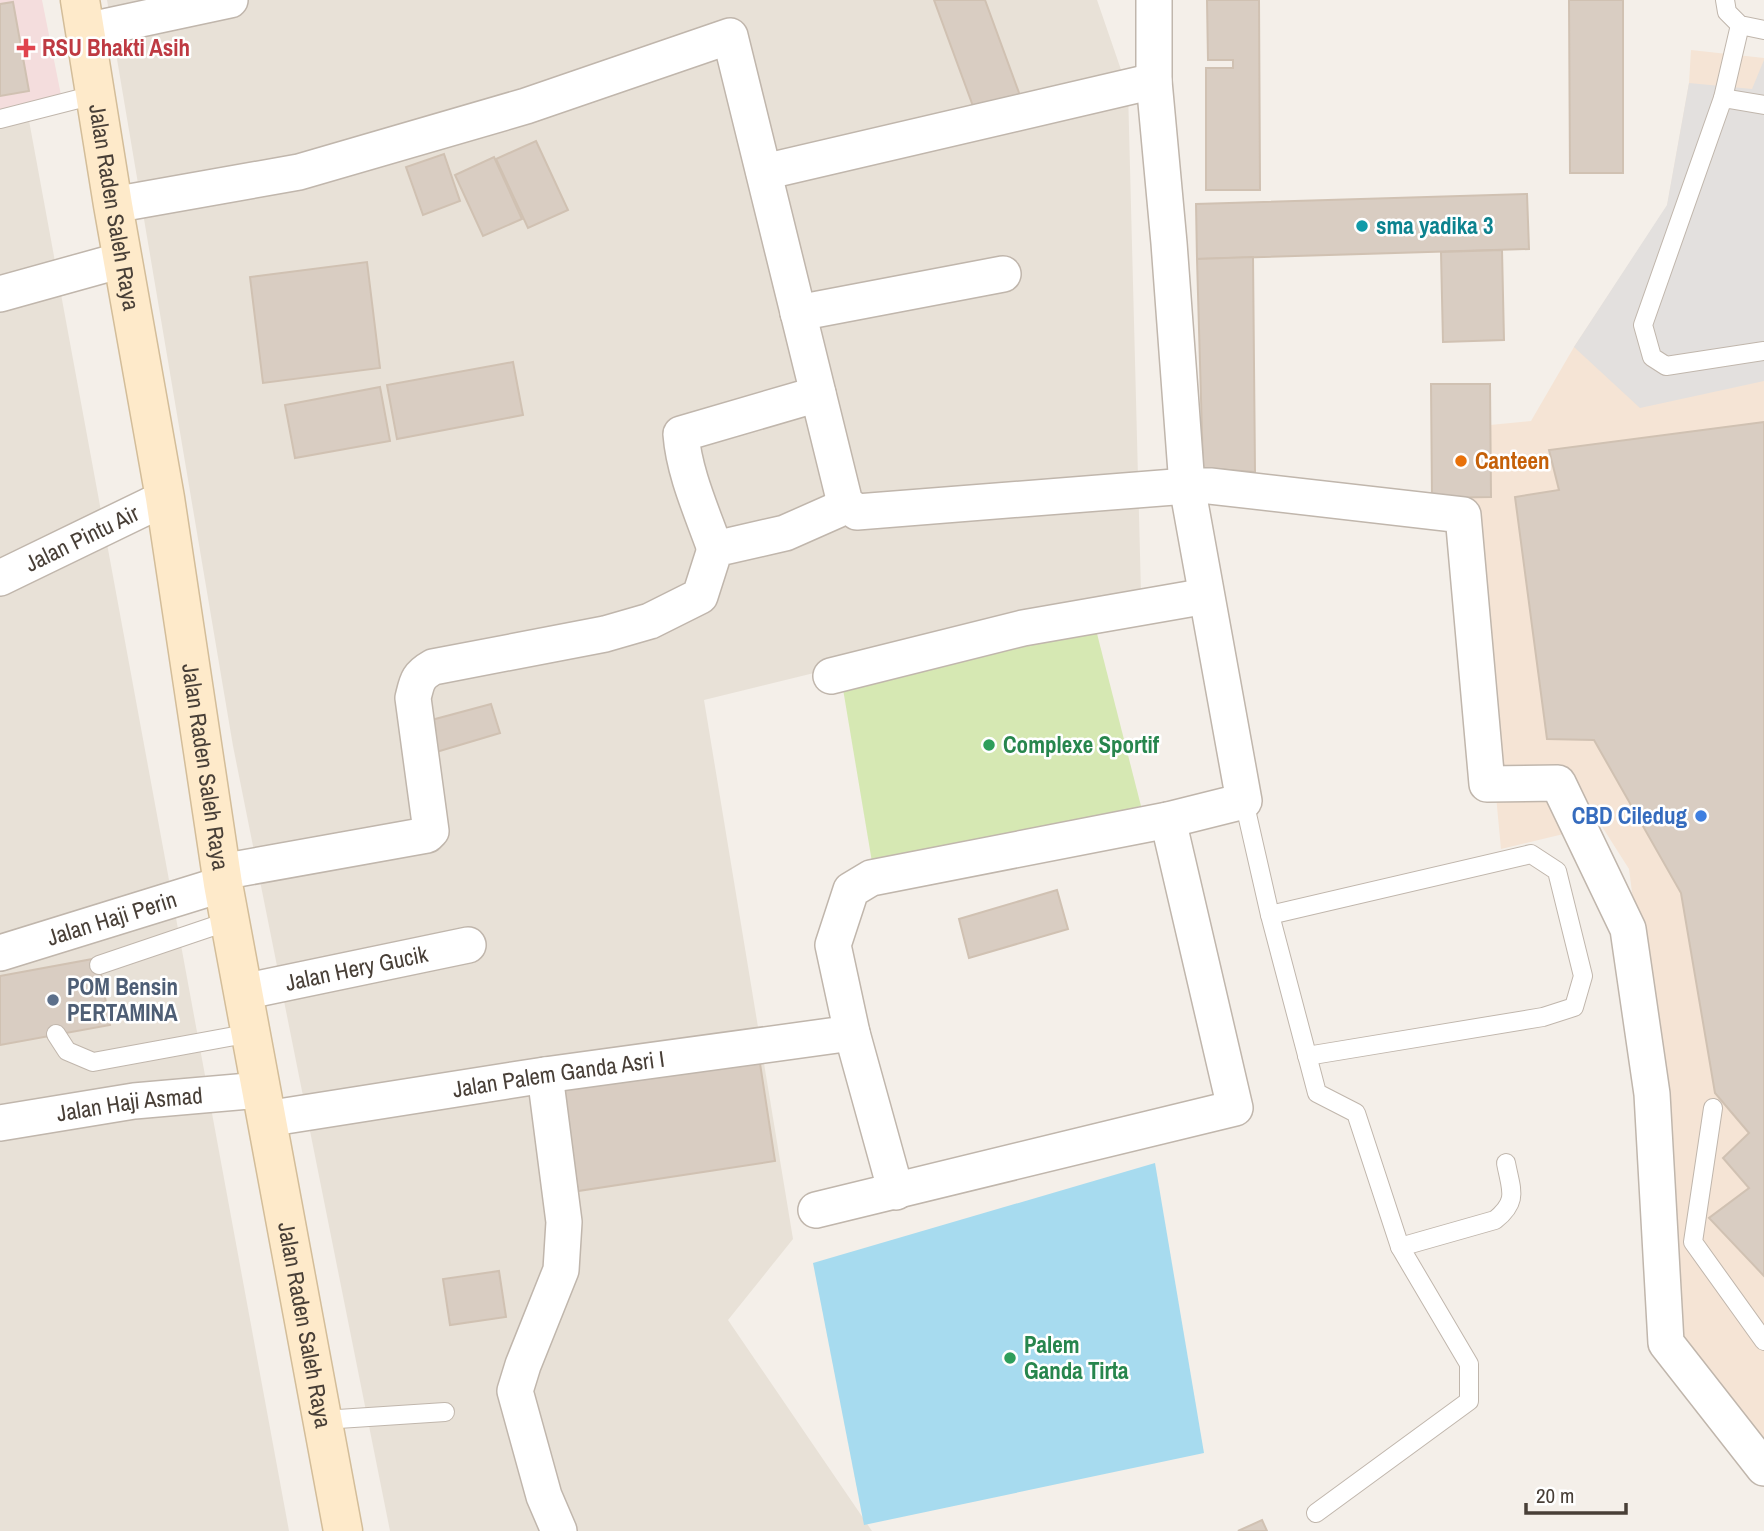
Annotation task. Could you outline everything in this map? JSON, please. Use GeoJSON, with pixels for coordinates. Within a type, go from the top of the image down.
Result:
{"type":"FeatureCollection","features":[{"type":"Feature","properties":{"kind":"main road","name":"Jalan Raden Saleh Raya"},"geometry":{"type":"LineString","coordinates":[[82,15],[165,498],[224,892],[343,1531]]}},
{"type":"Feature","properties":{"kind":"street"},"geometry":{"type":"LineString","coordinates":[[82,15],[230,0]]}},
{"type":"Feature","properties":{"kind":"street"},"geometry":{"type":"LineString","coordinates":[[896,1192],[852,1033],[833,945],[851,890],[871,878],[1168,820],[1244,801],[1187,486],[1154,81],[1154,0]]}},
{"type":"Feature","properties":{"kind":"street"},"geometry":{"type":"LineString","coordinates":[[113,205],[299,172],[526,106],[730,36],[845,503],[857,512],[1187,486],[1463,514],[1487,784],[1558,783],[1628,929],[1652,1094],[1666,1343],[1764,1468]]}},
{"type":"Feature","properties":{"kind":"street"},"geometry":{"type":"LineString","coordinates":[[764,172],[1154,81]]}},
{"type":"Feature","properties":{"kind":"street"},"geometry":{"type":"LineString","coordinates":[[0,294],[122,260]]}},
{"type":"Feature","properties":{"kind":"street"},"geometry":{"type":"LineString","coordinates":[[798,313],[1003,275]]}},
{"type":"Feature","properties":{"kind":"street"},"geometry":{"type":"LineString","coordinates":[[818,394],[681,434],[682,445],[695,494],[715,549],[785,533],[837,510],[845,503]]}},
{"type":"Feature","properties":{"kind":"street","name":"Jalan Pintu Air"},"geometry":{"type":"LineString","coordinates":[[0,578],[165,498]]}},
{"type":"Feature","properties":{"kind":"street","name":"Jalan Haji Perin"},"geometry":{"type":"LineString","coordinates":[[0,953],[224,892],[351,849],[427,835],[431,831],[413,698],[419,678],[424,672],[433,667],[605,634],[650,621],[700,596],[715,549]]}},
{"type":"Feature","properties":{"kind":"street"},"geometry":{"type":"LineString","coordinates":[[831,676],[1023,628],[1195,598]]}},
{"type":"Feature","properties":{"kind":"street"},"geometry":{"type":"LineString","coordinates":[[816,1210],[1235,1108],[1168,820]]}},
{"type":"Feature","properties":{"kind":"street","name":"Jalan Hery Gucik"},"geometry":{"type":"LineString","coordinates":[[243,992],[468,945]]}},
{"type":"Feature","properties":{"kind":"street","name":"Jalan Palem Ganda Asri I"},"geometry":{"type":"LineString","coordinates":[[264,1105],[545,1075],[852,1033]]}},
{"type":"Feature","properties":{"kind":"street"},"geometry":{"type":"LineString","coordinates":[[545,1075],[564,1222],[561,1270],[515,1391],[544,1496],[559,1531]]}},
{"type":"Feature","properties":{"kind":"street","name":"Jalan Haji Asmad"},"geometry":{"type":"LineString","coordinates":[[0,1124],[134,1101],[264,1105]]}},
{"type":"Feature","properties":{"kind":"lane"},"geometry":{"type":"LineString","coordinates":[[1725,0],[1727,12],[1740,25],[1764,30]]}},
{"type":"Feature","properties":{"kind":"lane"},"geometry":{"type":"LineString","coordinates":[[1740,25],[1723,98],[1643,325],[1652,357],[1666,366],[1764,351]]}},
{"type":"Feature","properties":{"kind":"lane"},"geometry":{"type":"LineString","coordinates":[[0,119],[94,95]]}},
{"type":"Feature","properties":{"kind":"lane"},"geometry":{"type":"LineString","coordinates":[[1723,98],[1764,105]]}},
{"type":"Feature","properties":{"kind":"lane"},"geometry":{"type":"LineString","coordinates":[[1244,801],[1270,915],[1317,1093],[1356,1113],[1400,1247],[1469,1364],[1469,1401],[1317,1513]]}},
{"type":"Feature","properties":{"kind":"lane"},"geometry":{"type":"LineString","coordinates":[[1270,915],[1531,855],[1557,871],[1583,976],[1574,1007],[1543,1017],[1307,1056]]}},
{"type":"Feature","properties":{"kind":"lane"},"geometry":{"type":"LineString","coordinates":[[99,965],[224,892]]}},
{"type":"Feature","properties":{"kind":"lane"},"geometry":{"type":"LineString","coordinates":[[56,1034],[66,1051],[93,1062],[251,1033]]}},
{"type":"Feature","properties":{"kind":"lane"},"geometry":{"type":"LineString","coordinates":[[1713,1108],[1693,1242],[1764,1341]]}},
{"type":"Feature","properties":{"kind":"lane"},"geometry":{"type":"LineString","coordinates":[[1400,1247],[1494,1220],[1506,1211],[1512,1198],[1506,1163]]}},
{"type":"Feature","properties":{"kind":"lane"},"geometry":{"type":"LineString","coordinates":[[323,1420],[445,1412]]}},
{"type":"Feature","properties":{"kind":"shaded area"},"geometry":{"type":"Polygon","coordinates":[[[0,0],[13,0],[23,88],[289,1531],[0,1531],[0,0]]]}},
{"type":"Feature","properties":{"kind":"shaded area","name":"RSU Bhakti Asih"},"geometry":{"type":"Polygon","coordinates":[[[0,0],[42,0],[61,95],[0,111],[0,0]]]}},
{"type":"Feature","properties":{"kind":"shaded area"},"geometry":{"type":"Polygon","coordinates":[[[107,0],[1097,0],[1128,90],[1141,593],[704,700],[793,1239],[728,1320],[872,1531],[390,1531],[233,746],[107,0]]]}},
{"type":"Feature","properties":{"kind":"shaded area"},"geometry":{"type":"Polygon","coordinates":[[[1691,50],[1764,58],[1764,1444],[1644,1295],[1665,1147],[1629,869],[1601,825],[1501,849],[1468,497],[1490,425],[1531,421],[1574,347],[1667,206],[1689,83],[1691,50]]]}},
{"type":"Feature","properties":{"kind":"shaded area"},"geometry":{"type":"Polygon","coordinates":[[[1764,60],[1764,381],[1640,408],[1574,347],[1667,205],[1689,83],[1752,89],[1764,60]]]}},
{"type":"Feature","properties":{"kind":"green space","name":"Complexe Sportif"},"geometry":{"type":"Polygon","coordinates":[[[1093,618],[1141,806],[874,874],[842,683],[1093,618]]]}},
{"type":"Feature","properties":{"kind":"water","name":"Palem Ganda Tirta"},"geometry":{"type":"Polygon","coordinates":[[[1155,1163],[1204,1453],[864,1525],[813,1263],[1155,1163]]]}},
{"type":"Feature","properties":{"kind":"building"},"geometry":{"type":"Polygon","coordinates":[[[934,0],[985,0],[1022,101],[977,117],[934,0]]]}},
{"type":"Feature","properties":{"kind":"building"},"geometry":{"type":"Polygon","coordinates":[[[1207,0],[1259,0],[1260,190],[1206,190],[1206,68],[1233,68],[1233,60],[1208,60],[1207,0]]]}},
{"type":"Feature","properties":{"kind":"building"},"geometry":{"type":"Polygon","coordinates":[[[1569,0],[1623,0],[1623,173],[1570,173],[1569,0]]]}},
{"type":"Feature","properties":{"kind":"building"},"geometry":{"type":"Polygon","coordinates":[[[13,2],[29,91],[0,96],[0,4],[13,2]]]}},
{"type":"Feature","properties":{"kind":"building"},"geometry":{"type":"Polygon","coordinates":[[[536,141],[568,210],[528,228],[496,159],[536,141]]]}},
{"type":"Feature","properties":{"kind":"building"},"geometry":{"type":"Polygon","coordinates":[[[444,154],[460,201],[423,215],[406,167],[444,154]]]}},
{"type":"Feature","properties":{"kind":"building"},"geometry":{"type":"Polygon","coordinates":[[[494,157],[522,219],[483,236],[455,175],[494,157]]]}},
{"type":"Feature","properties":{"kind":"building","name":"sma yadika 3"},"geometry":{"type":"Polygon","coordinates":[[[1527,194],[1529,249],[1197,259],[1196,204],[1527,194]]]}},
{"type":"Feature","properties":{"kind":"building"},"geometry":{"type":"Polygon","coordinates":[[[1502,250],[1504,340],[1443,342],[1441,252],[1502,250]]]}},
{"type":"Feature","properties":{"kind":"building"},"geometry":{"type":"Polygon","coordinates":[[[1253,257],[1255,472],[1203,468],[1197,259],[1253,257]]]}},
{"type":"Feature","properties":{"kind":"building"},"geometry":{"type":"Polygon","coordinates":[[[367,262],[380,368],[263,383],[250,277],[367,262]]]}},
{"type":"Feature","properties":{"kind":"building"},"geometry":{"type":"Polygon","coordinates":[[[513,362],[523,415],[397,439],[387,385],[513,362]]]}},
{"type":"Feature","properties":{"kind":"building","name":"Canteen"},"geometry":{"type":"Polygon","coordinates":[[[1431,384],[1490,384],[1491,497],[1432,498],[1431,384]]]}},
{"type":"Feature","properties":{"kind":"building"},"geometry":{"type":"Polygon","coordinates":[[[380,387],[390,441],[295,458],[285,405],[380,387]]]}},
{"type":"Feature","properties":{"kind":"building","name":"CBD Ciledug"},"geometry":{"type":"Polygon","coordinates":[[[1764,422],[1764,1276],[1709,1218],[1749,1188],[1723,1158],[1749,1133],[1715,1093],[1681,893],[1594,740],[1547,739],[1515,497],[1559,490],[1549,450],[1764,422]]]}},
{"type":"Feature","properties":{"kind":"building"},"geometry":{"type":"Polygon","coordinates":[[[491,704],[500,733],[433,753],[424,722],[491,704]]]}},
{"type":"Feature","properties":{"kind":"building"},"geometry":{"type":"Polygon","coordinates":[[[1057,890],[1068,929],[969,958],[959,919],[1057,890]]]}},
{"type":"Feature","properties":{"kind":"building","name":"POM Bensin PERTAMINA"},"geometry":{"type":"Polygon","coordinates":[[[98,958],[110,1025],[0,1045],[0,976],[98,958]]]}},
{"type":"Feature","properties":{"kind":"building"},"geometry":{"type":"Polygon","coordinates":[[[759,1057],[775,1161],[578,1191],[562,1088],[759,1057]]]}},
{"type":"Feature","properties":{"kind":"building"},"geometry":{"type":"Polygon","coordinates":[[[499,1271],[506,1317],[450,1325],[443,1279],[499,1271]]]}},
{"type":"Feature","properties":{"kind":"building"},"geometry":{"type":"Polygon","coordinates":[[[1262,1520],[1267,1531],[1238,1531],[1262,1520]]]}},
{"type":"Feature","properties":{"kind":"place","name":"RSU Bhakti Asih"},"geometry":{"type":"Point","coordinates":[26,48]}},
{"type":"Feature","properties":{"kind":"place","name":"sma yadika 3"},"geometry":{"type":"Point","coordinates":[1362,226]}},
{"type":"Feature","properties":{"kind":"place","name":"Canteen"},"geometry":{"type":"Point","coordinates":[1461,461]}},
{"type":"Feature","properties":{"kind":"place","name":"Complexe Sportif"},"geometry":{"type":"Point","coordinates":[989,745]}},
{"type":"Feature","properties":{"kind":"place","name":"CBD Ciledug"},"geometry":{"type":"Point","coordinates":[1701,816]}},
{"type":"Feature","properties":{"kind":"place","name":"POM Bensin PERTAMINA"},"geometry":{"type":"Point","coordinates":[53,1000]}},
{"type":"Feature","properties":{"kind":"place","name":"Palem Ganda Tirta"},"geometry":{"type":"Point","coordinates":[1010,1358]}}]}
